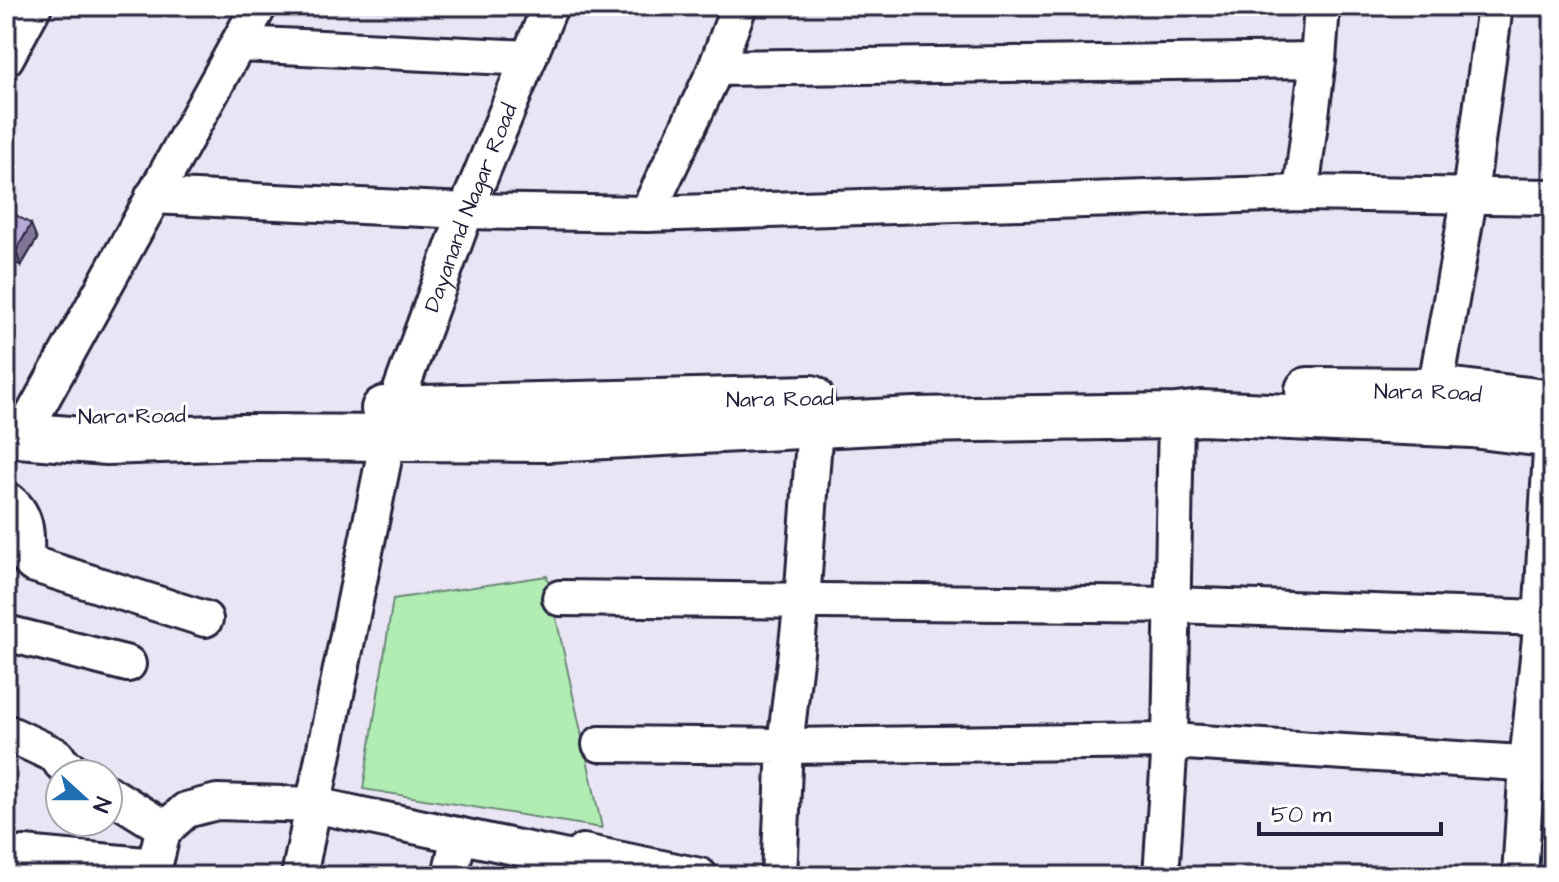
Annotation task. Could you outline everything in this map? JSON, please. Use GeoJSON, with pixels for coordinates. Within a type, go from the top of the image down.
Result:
{"type":"FeatureCollection","features":[{"type":"Feature","properties":{"kind":"main road","name":"Nara Road"},"geometry":{"type":"LineString","coordinates":[[14,426],[391,424],[814,412],[1161,390],[1435,390],[1553,424]]}},
{"type":"Feature","properties":{"kind":"main road"},"geometry":{"type":"LineString","coordinates":[[814,412],[914,420],[1201,413],[1472,425],[1553,424]]}},
{"type":"Feature","properties":{"kind":"street"},"geometry":{"type":"LineString","coordinates":[[6,58],[34,6]]}},
{"type":"Feature","properties":{"kind":"street"},"geometry":{"type":"LineString","coordinates":[[14,426],[153,196],[259,6]]}},
{"type":"Feature","properties":{"kind":"street","name":"Dayanand Nagar Road"},"geometry":{"type":"LineString","coordinates":[[299,876],[391,424],[466,211],[550,6]]}},
{"type":"Feature","properties":{"kind":"street"},"geometry":{"type":"LineString","coordinates":[[647,214],[716,68],[739,6]]}},
{"type":"Feature","properties":{"kind":"street"},"geometry":{"type":"LineString","coordinates":[[1301,193],[1322,6]]}},
{"type":"Feature","properties":{"kind":"street"},"geometry":{"type":"LineString","coordinates":[[1435,390],[1470,194],[1495,6]]}},
{"type":"Feature","properties":{"kind":"street"},"geometry":{"type":"LineString","coordinates":[[238,44],[529,58]]}},
{"type":"Feature","properties":{"kind":"street"},"geometry":{"type":"LineString","coordinates":[[716,68],[1318,60]]}},
{"type":"Feature","properties":{"kind":"street"},"geometry":{"type":"LineString","coordinates":[[153,196],[466,211],[647,214],[1301,193],[1553,197]]}},
{"type":"Feature","properties":{"kind":"street"},"geometry":{"type":"LineString","coordinates":[[779,876],[785,746],[802,601],[814,412]]}},
{"type":"Feature","properties":{"kind":"street"},"geometry":{"type":"LineString","coordinates":[[1161,876],[1170,741],[1176,416]]}},
{"type":"Feature","properties":{"kind":"street"},"geometry":{"type":"LineString","coordinates":[[1520,876],[1540,764],[1553,424]]}},
{"type":"Feature","properties":{"kind":"street"},"geometry":{"type":"LineString","coordinates":[[6,499],[16,506],[22,516],[27,535],[26,557],[32,564],[205,619]]}},
{"type":"Feature","properties":{"kind":"street"},"geometry":{"type":"LineString","coordinates":[[560,598],[1173,605],[1545,632]]}},
{"type":"Feature","properties":{"kind":"street"},"geometry":{"type":"LineString","coordinates":[[6,633],[128,664]]}},
{"type":"Feature","properties":{"kind":"street"},"geometry":{"type":"LineString","coordinates":[[6,732],[58,758]]}},
{"type":"Feature","properties":{"kind":"street"},"geometry":{"type":"LineString","coordinates":[[600,744],[785,746],[1170,741],[1540,764]]}},
{"type":"Feature","properties":{"kind":"street"},"geometry":{"type":"LineString","coordinates":[[8,876],[11,864],[24,854],[153,871],[163,831],[186,810],[217,802],[314,805],[459,835],[579,869],[583,852],[700,876]]}},
{"type":"Feature","properties":{"kind":"street"},"geometry":{"type":"LineString","coordinates":[[124,803],[166,829]]}},
{"type":"Feature","properties":{"kind":"street"},"geometry":{"type":"LineString","coordinates":[[450,876],[459,835]]}},
{"type":"Feature","properties":{"kind":"green space"},"geometry":{"type":"Polygon","coordinates":[[[547,576],[602,828],[363,789],[393,599],[547,576]]]}},
{"type":"Feature","properties":{"kind":"building"},"geometry":{"type":"Polygon","coordinates":[[[6,209],[31,224],[16,251],[6,246],[6,209]]]}}]}
